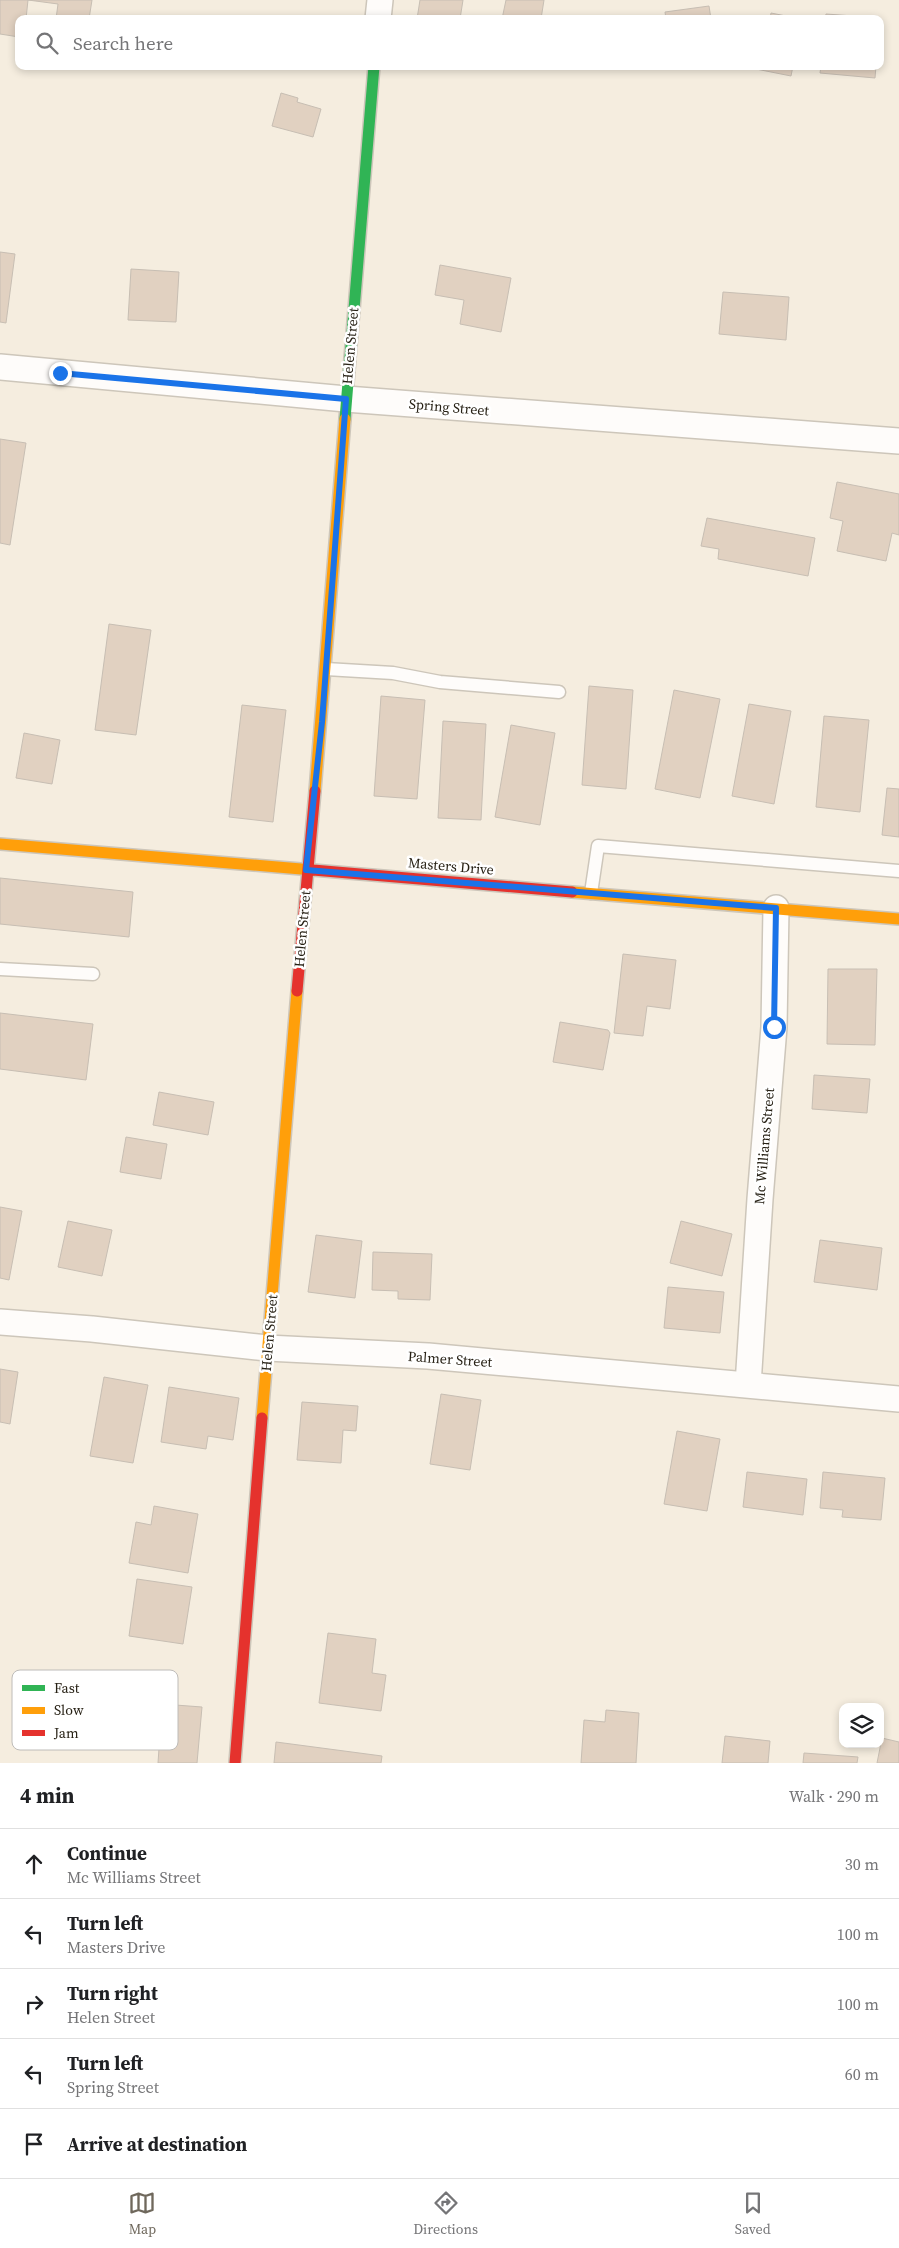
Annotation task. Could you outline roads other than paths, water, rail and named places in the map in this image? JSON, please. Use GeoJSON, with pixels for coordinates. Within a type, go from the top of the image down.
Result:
{"type":"FeatureCollection","features":[{"type":"Feature","properties":{"kind":"street"},"geometry":{"type":"LineString","coordinates":[[378,15],[380,0]]}},
{"type":"Feature","properties":{"kind":"street","name":"Helen Street"},"geometry":{"type":"LineString","coordinates":[[235,1763],[306,870],[326,670],[346,399],[374,70]]}},
{"type":"Feature","properties":{"kind":"street","name":"Spring Street"},"geometry":{"type":"LineString","coordinates":[[0,367],[346,399],[899,442]]}},
{"type":"Feature","properties":{"kind":"street","name":"Masters Drive"},"geometry":{"type":"LineString","coordinates":[[0,844],[899,919]]}},
{"type":"Feature","properties":{"kind":"street","name":"Mc Williams Street"},"geometry":{"type":"LineString","coordinates":[[748,1385],[760,1199],[774,1027],[776,908]]}},
{"type":"Feature","properties":{"kind":"street","name":"Palmer Street"},"geometry":{"type":"LineString","coordinates":[[0,1322],[92,1329],[267,1348],[428,1356],[899,1399]]}},
{"type":"Feature","properties":{"kind":"lane"},"geometry":{"type":"LineString","coordinates":[[326,670],[393,673],[440,682],[559,692]]}},
{"type":"Feature","properties":{"kind":"lane"},"geometry":{"type":"LineString","coordinates":[[591,893],[598,846],[899,871]]}},
{"type":"Feature","properties":{"kind":"lane"},"geometry":{"type":"LineString","coordinates":[[0,969],[93,974]]}}]}
